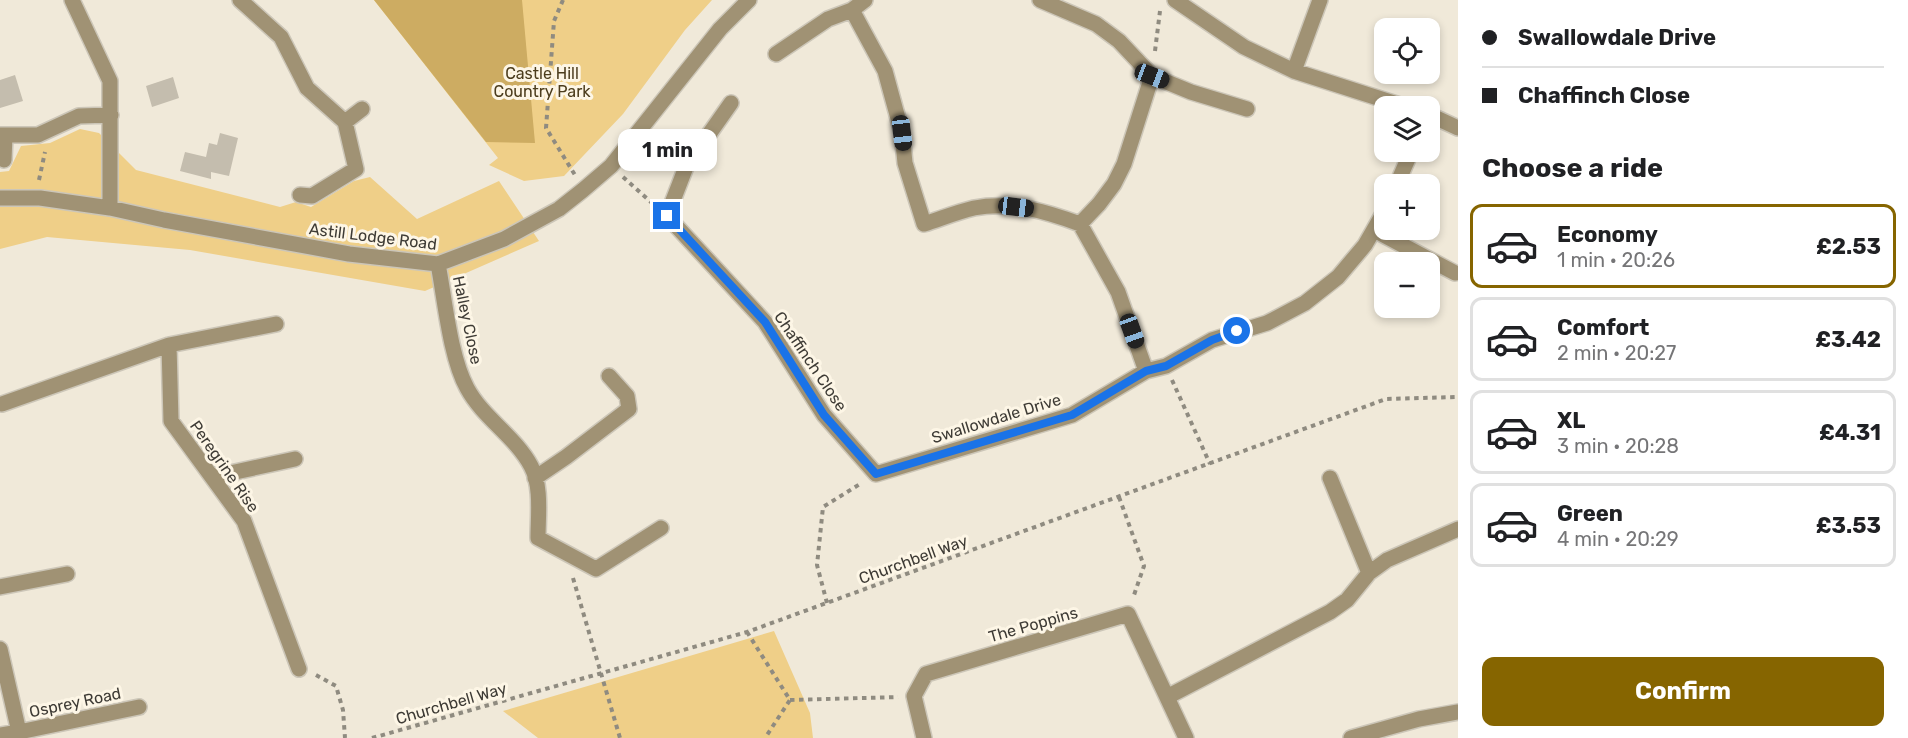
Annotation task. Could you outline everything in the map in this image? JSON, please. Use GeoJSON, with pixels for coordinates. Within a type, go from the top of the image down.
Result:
{"type":"FeatureCollection","features":[{"type":"Feature","properties":{"kind":"street"},"geometry":{"type":"LineString","coordinates":[[72,0],[110,81],[110,208]]}},
{"type":"Feature","properties":{"kind":"street"},"geometry":{"type":"LineString","coordinates":[[240,0],[281,37],[307,88],[345,122],[356,169],[312,196],[300,195]]}},
{"type":"Feature","properties":{"kind":"street","name":"Astill Lodge Road"},"geometry":{"type":"LineString","coordinates":[[0,198],[40,198],[110,208],[339,252],[438,264],[504,239],[559,209],[584,190],[611,166],[720,29],[749,0]]}},
{"type":"Feature","properties":{"kind":"street"},"geometry":{"type":"LineString","coordinates":[[776,54],[828,19],[852,10],[865,0]]}},
{"type":"Feature","properties":{"kind":"street"},"geometry":{"type":"LineString","coordinates":[[1040,0],[1096,24],[1119,41],[1152,76],[1191,92],[1247,109]]}},
{"type":"Feature","properties":{"kind":"street"},"geometry":{"type":"LineString","coordinates":[[1175,0],[1244,47],[1294,71],[1374,97]]}},
{"type":"Feature","properties":{"kind":"street"},"geometry":{"type":"LineString","coordinates":[[1294,71],[1320,0]]}},
{"type":"Feature","properties":{"kind":"street"},"geometry":{"type":"LineString","coordinates":[[852,10],[885,71],[902,133],[905,163],[924,224],[974,208],[1003,205],[1029,208],[1080,224],[1118,292],[1146,371]]}},
{"type":"Feature","properties":{"kind":"street"},"geometry":{"type":"LineString","coordinates":[[1080,224],[1114,184],[1124,164],[1152,76]]}},
{"type":"Feature","properties":{"kind":"street"},"geometry":{"type":"LineString","coordinates":[[667,216],[687,167],[731,103]]}},
{"type":"Feature","properties":{"kind":"street"},"geometry":{"type":"LineString","coordinates":[[345,122],[362,108]]}},
{"type":"Feature","properties":{"kind":"street"},"geometry":{"type":"LineString","coordinates":[[4,160],[2,135],[38,135],[79,116],[111,115]]}},
{"type":"Feature","properties":{"kind":"street"},"geometry":{"type":"LineString","coordinates":[[1440,120],[1458,128]]}},
{"type":"Feature","properties":{"kind":"street","name":"Chaffinch Close"},"geometry":{"type":"LineString","coordinates":[[667,216],[765,322],[824,415],[876,474]]}},
{"type":"Feature","properties":{"kind":"street","name":"Swallowdale Drive"},"geometry":{"type":"LineString","coordinates":[[876,474],[1072,415],[1146,371],[1166,366],[1212,340],[1267,323],[1305,303],[1338,277],[1365,245],[1374,230]]}},
{"type":"Feature","properties":{"kind":"street"},"geometry":{"type":"LineString","coordinates":[[1393,240],[1455,273]]}},
{"type":"Feature","properties":{"kind":"street","name":"Halley Close"},"geometry":{"type":"LineString","coordinates":[[438,264],[458,366],[467,389],[483,412],[532,467],[538,492],[538,538],[596,569],[662,528]]}},
{"type":"Feature","properties":{"kind":"street"},"geometry":{"type":"LineString","coordinates":[[1,403],[169,345],[276,324]]}},
{"type":"Feature","properties":{"kind":"street","name":"Peregrine Rise"},"geometry":{"type":"LineString","coordinates":[[169,345],[171,421],[244,521],[299,669]]}},
{"type":"Feature","properties":{"kind":"street"},"geometry":{"type":"LineString","coordinates":[[534,478],[630,409],[627,396],[609,376]]}},
{"type":"Feature","properties":{"kind":"street"},"geometry":{"type":"LineString","coordinates":[[212,477],[295,459]]}},
{"type":"Feature","properties":{"kind":"street"},"geometry":{"type":"LineString","coordinates":[[1330,477],[1369,573]]}},
{"type":"Feature","properties":{"kind":"street"},"geometry":{"type":"LineString","coordinates":[[1167,697],[1330,612],[1347,600],[1369,573],[1387,560],[1458,529]]}},
{"type":"Feature","properties":{"kind":"street"},"geometry":{"type":"LineString","coordinates":[[0,587],[67,574]]}},
{"type":"Feature","properties":{"kind":"street"},"geometry":{"type":"LineString","coordinates":[[1128,614],[1186,738]]}},
{"type":"Feature","properties":{"kind":"street","name":"The Poppins"},"geometry":{"type":"LineString","coordinates":[[914,696],[926,674],[1128,614]]}},
{"type":"Feature","properties":{"kind":"street","name":"Osprey Road"},"geometry":{"type":"LineString","coordinates":[[0,649],[19,732]]}},
{"type":"Feature","properties":{"kind":"street"},"geometry":{"type":"LineString","coordinates":[[914,696],[924,738]]}},
{"type":"Feature","properties":{"kind":"street","name":"Osprey Road"},"geometry":{"type":"LineString","coordinates":[[0,735],[139,707]]}},
{"type":"Feature","properties":{"kind":"street"},"geometry":{"type":"LineString","coordinates":[[1351,738],[1419,719],[1458,712]]}},
{"type":"Feature","properties":{"kind":"path"},"geometry":{"type":"LineString","coordinates":[[563,0],[554,21],[546,128],[584,190]]}},
{"type":"Feature","properties":{"kind":"path"},"geometry":{"type":"LineString","coordinates":[[1152,76],[1160,7]]}},
{"type":"Feature","properties":{"kind":"path"},"geometry":{"type":"LineString","coordinates":[[40,198],[39,177],[51,129]]}},
{"type":"Feature","properties":{"kind":"path"},"geometry":{"type":"LineString","coordinates":[[611,166],[667,216]]}},
{"type":"Feature","properties":{"kind":"path"},"geometry":{"type":"LineString","coordinates":[[1166,366],[1210,464]]}},
{"type":"Feature","properties":{"kind":"path","name":"Churchbell Way"},"geometry":{"type":"LineString","coordinates":[[372,738],[747,632],[1386,399],[1458,397]]}},
{"type":"Feature","properties":{"kind":"path"},"geometry":{"type":"LineString","coordinates":[[827,603],[817,565],[823,507],[876,474]]}},
{"type":"Feature","properties":{"kind":"path"},"geometry":{"type":"LineString","coordinates":[[1119,497],[1144,566],[1128,614]]}},
{"type":"Feature","properties":{"kind":"path"},"geometry":{"type":"LineString","coordinates":[[565,553],[620,738]]}},
{"type":"Feature","properties":{"kind":"path"},"geometry":{"type":"LineString","coordinates":[[747,632],[790,700]]}},
{"type":"Feature","properties":{"kind":"path"},"geometry":{"type":"LineString","coordinates":[[299,669],[313,673],[336,686],[343,710],[345,738]]}},
{"type":"Feature","properties":{"kind":"path"},"geometry":{"type":"LineString","coordinates":[[790,700],[914,696]]}},
{"type":"Feature","properties":{"kind":"path"},"geometry":{"type":"LineString","coordinates":[[765,738],[790,700]]}},
{"type":"Feature","properties":{"kind":"green space","name":"Castle Hill Country Park"},"geometry":{"type":"Polygon","coordinates":[[[374,0],[712,0],[685,30],[623,114],[564,176],[524,181],[489,165],[498,158],[374,0]]]}},
{"type":"Feature","properties":{"kind":"green space"},"geometry":{"type":"Polygon","coordinates":[[[80,129],[99,133],[136,170],[280,207],[296,202],[311,207],[354,181],[370,177],[417,219],[499,181],[539,241],[425,291],[190,250],[47,237],[0,249],[0,172],[9,171],[21,146],[50,143],[80,129]]]}},
{"type":"Feature","properties":{"kind":"green space"},"geometry":{"type":"Polygon","coordinates":[[[774,631],[810,713],[813,738],[538,738],[503,711],[774,631]]]}},
{"type":"Feature","properties":{"kind":"shaded area"},"geometry":{"type":"Polygon","coordinates":[[[374,0],[522,0],[535,143],[486,142],[374,0]]]}},
{"type":"Feature","properties":{"kind":"building"},"geometry":{"type":"Polygon","coordinates":[[[15,75],[23,101],[0,108],[0,80],[15,75]]]}},
{"type":"Feature","properties":{"kind":"building"},"geometry":{"type":"Polygon","coordinates":[[[173,77],[179,98],[152,107],[146,86],[173,77]]]}},
{"type":"Feature","properties":{"kind":"building"},"geometry":{"type":"Polygon","coordinates":[[[220,133],[238,138],[229,176],[211,172],[211,179],[180,171],[185,152],[206,157],[209,143],[217,145],[220,133]]]}},
{"type":"Feature","properties":{"kind":"route"},"geometry":{"type":"LineString","coordinates":[[667,216],[765,322],[824,415],[876,474],[1072,415],[1146,371],[1166,366],[1212,340],[1237,331]]}}]}
